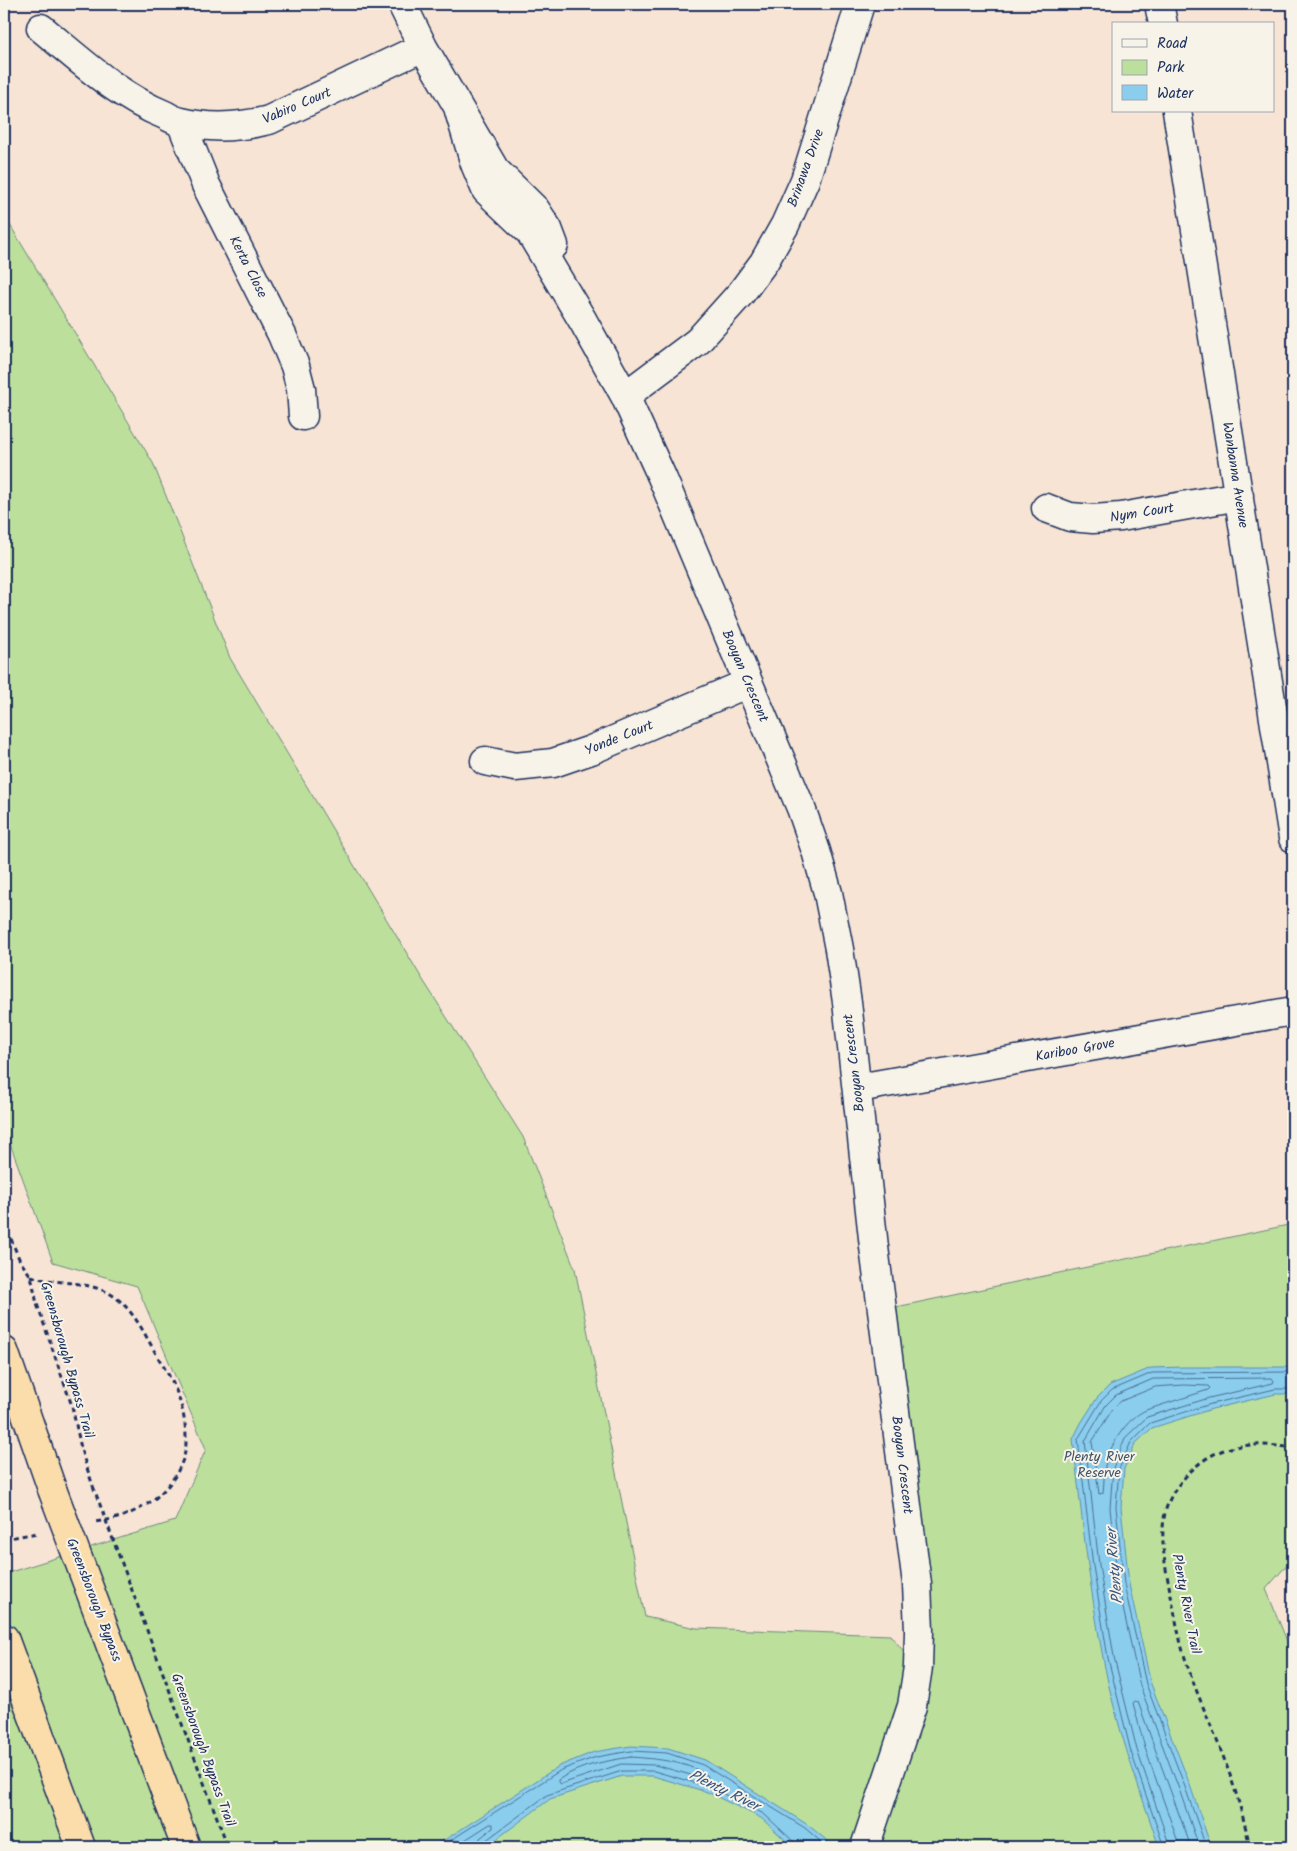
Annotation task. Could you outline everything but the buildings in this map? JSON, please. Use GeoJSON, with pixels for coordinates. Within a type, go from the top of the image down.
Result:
{"type":"FeatureCollection","features":[{"type":"Feature","properties":{"kind":"highway","name":"Greensborough Bypass"},"geometry":{"type":"LineString","coordinates":[[4,1351],[52,1490],[186,1847]]}},
{"type":"Feature","properties":{"kind":"highway"},"geometry":{"type":"LineString","coordinates":[[4,1638],[80,1847]]}},
{"type":"Feature","properties":{"kind":"street","name":"Booyan Crescent"},"geometry":{"type":"LineString","coordinates":[[402,4],[459,111],[495,170],[513,190],[535,209],[548,229],[583,321],[620,386],[662,477],[801,808],[828,893],[840,949],[858,1088],[874,1247],[917,1584],[919,1631],[918,1667],[912,1706],[865,1847]]}},
{"type":"Feature","properties":{"kind":"street","name":"Brinawa Drive"},"geometry":{"type":"LineString","coordinates":[[620,386],[697,342],[741,293],[764,262],[785,225],[804,180],[860,4]]}},
{"type":"Feature","properties":{"kind":"street"},"geometry":{"type":"LineString","coordinates":[[1160,4],[1163,22]]}},
{"type":"Feature","properties":{"kind":"street","name":"Vabiro Court"},"geometry":{"type":"LineString","coordinates":[[41,28],[109,83],[145,107],[181,122],[212,126],[245,126],[269,120],[424,47]]}},
{"type":"Feature","properties":{"kind":"street","name":"Wanbanna Avenue"},"geometry":{"type":"LineString","coordinates":[[1177,112],[1293,838]]}},
{"type":"Feature","properties":{"kind":"street","name":"Kerta Close"},"geometry":{"type":"LineString","coordinates":[[181,122],[206,185],[286,343],[301,389],[303,416]]}},
{"type":"Feature","properties":{"kind":"street","name":"Nym Court"},"geometry":{"type":"LineString","coordinates":[[1046,508],[1070,517],[1094,519],[1121,517],[1239,496]]}},
{"type":"Feature","properties":{"kind":"street","name":"Yonde Court"},"geometry":{"type":"LineString","coordinates":[[485,761],[515,767],[553,763],[591,750],[748,683]]}},
{"type":"Feature","properties":{"kind":"street","name":"Kariboo Grove"},"geometry":{"type":"LineString","coordinates":[[858,1088],[1293,1011]]}},
{"type":"Feature","properties":{"kind":"path"},"geometry":{"type":"LineString","coordinates":[[4,1222],[20,1260],[31,1276]]}},
{"type":"Feature","properties":{"kind":"path","name":"Greensborough Bypass Trail"},"geometry":{"type":"LineString","coordinates":[[31,1276],[37,1304],[72,1406],[82,1453],[93,1486],[228,1847]]}},
{"type":"Feature","properties":{"kind":"path","name":"Greensborough Bypass Trail"},"geometry":{"type":"LineString","coordinates":[[31,1276],[46,1281],[96,1288],[117,1298],[138,1322],[169,1376],[184,1415],[186,1434],[185,1455],[163,1493],[145,1506],[127,1515],[93,1522]]}},
{"type":"Feature","properties":{"kind":"path","name":"Plenty River Trail"},"geometry":{"type":"LineString","coordinates":[[1250,1847],[1235,1790],[1184,1655],[1165,1564],[1164,1524],[1166,1511],[1176,1487],[1193,1469],[1212,1455],[1223,1450],[1245,1445],[1271,1444],[1293,1448]]}},
{"type":"Feature","properties":{"kind":"path"},"geometry":{"type":"LineString","coordinates":[[4,1539],[41,1532]]}},
{"type":"Feature","properties":{"kind":"green space","name":"Plenty River Reserve"},"geometry":{"type":"Polygon","coordinates":[[[4,215],[153,463],[230,658],[421,977],[523,1137],[575,1269],[645,1617],[696,1628],[890,1635],[917,1667],[882,1310],[1293,1224],[1293,1558],[1266,1589],[1293,1656],[1293,1847],[4,1847],[4,1574],[175,1521],[206,1449],[137,1286],[53,1262],[4,1127],[4,215]]]}},
{"type":"Feature","properties":{"kind":"water","name":"Plenty River"},"geometry":{"type":"Polygon","coordinates":[[[1293,1367],[1293,1394],[1276,1394],[1212,1409],[1152,1428],[1135,1444],[1124,1469],[1121,1507],[1129,1584],[1151,1684],[1190,1785],[1211,1847],[1159,1847],[1143,1800],[1120,1730],[1103,1658],[1089,1576],[1073,1439],[1097,1398],[1110,1385],[1151,1368],[1293,1367]]]}},
{"type":"Feature","properties":{"kind":"water","name":"Plenty River"},"geometry":{"type":"Polygon","coordinates":[[[631,1746],[668,1748],[705,1760],[808,1825],[835,1847],[793,1847],[761,1818],[707,1792],[653,1776],[622,1776],[550,1799],[486,1847],[428,1847],[446,1839],[559,1766],[594,1752],[631,1746]]]}}]}
